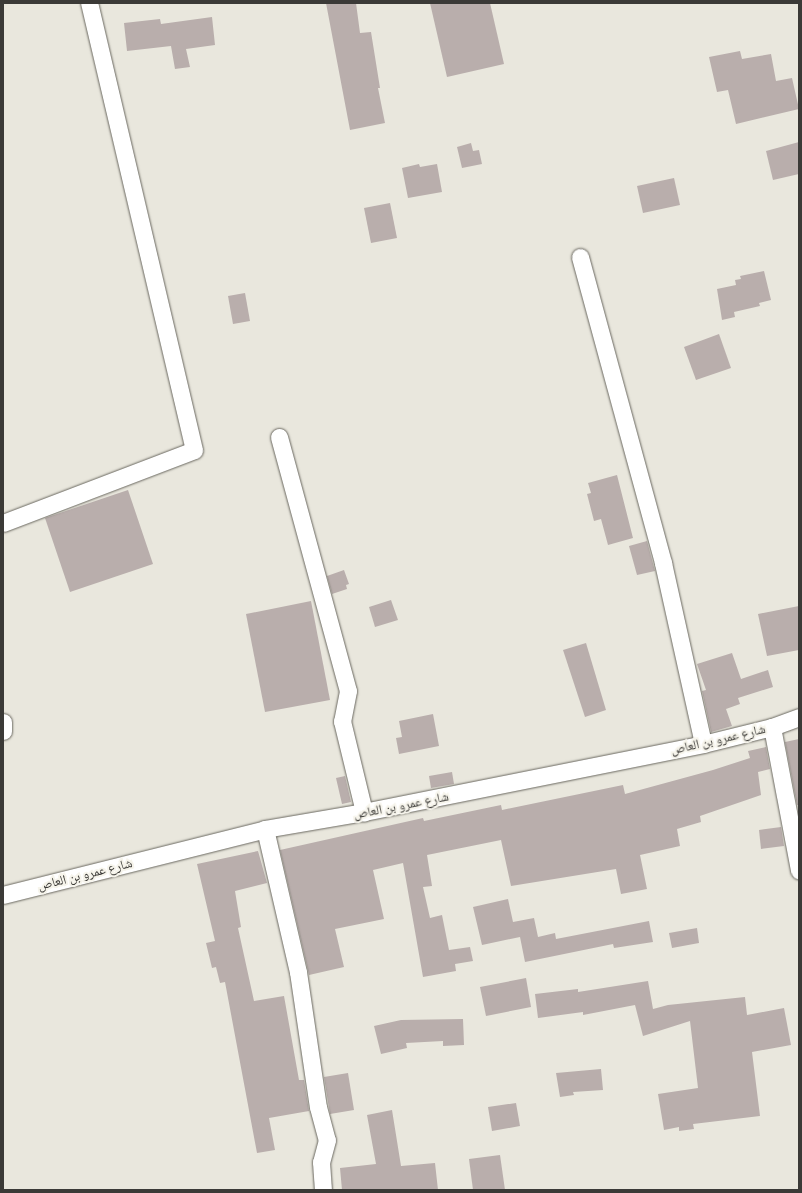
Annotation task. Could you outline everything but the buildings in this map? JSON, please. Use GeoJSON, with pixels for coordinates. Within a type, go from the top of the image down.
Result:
{"type":"FeatureCollection","features":[{"type":"Feature","properties":{"kind":"street"},"geometry":{"type":"LineString","coordinates":[[3,524],[194,450],[89,3]]}},
{"type":"Feature","properties":{"kind":"street"},"geometry":{"type":"LineString","coordinates":[[580,257],[663,563],[703,744]]}},
{"type":"Feature","properties":{"kind":"street"},"geometry":{"type":"LineString","coordinates":[[279,437],[348,691],[342,721],[364,812]]}},
{"type":"Feature","properties":{"kind":"street","name":"شارع عمرو بن العاص"},"geometry":{"type":"LineString","coordinates":[[3,895],[265,829],[364,812],[703,744],[772,726],[799,716]]}},
{"type":"Feature","properties":{"kind":"street"},"geometry":{"type":"LineString","coordinates":[[3,722],[3,731]]}},
{"type":"Feature","properties":{"kind":"street"},"geometry":{"type":"LineString","coordinates":[[772,726],[799,870]]}},
{"type":"Feature","properties":{"kind":"street"},"geometry":{"type":"LineString","coordinates":[[265,829],[298,972],[318,1107],[327,1140],[321,1162],[323,1190]]}}]}
